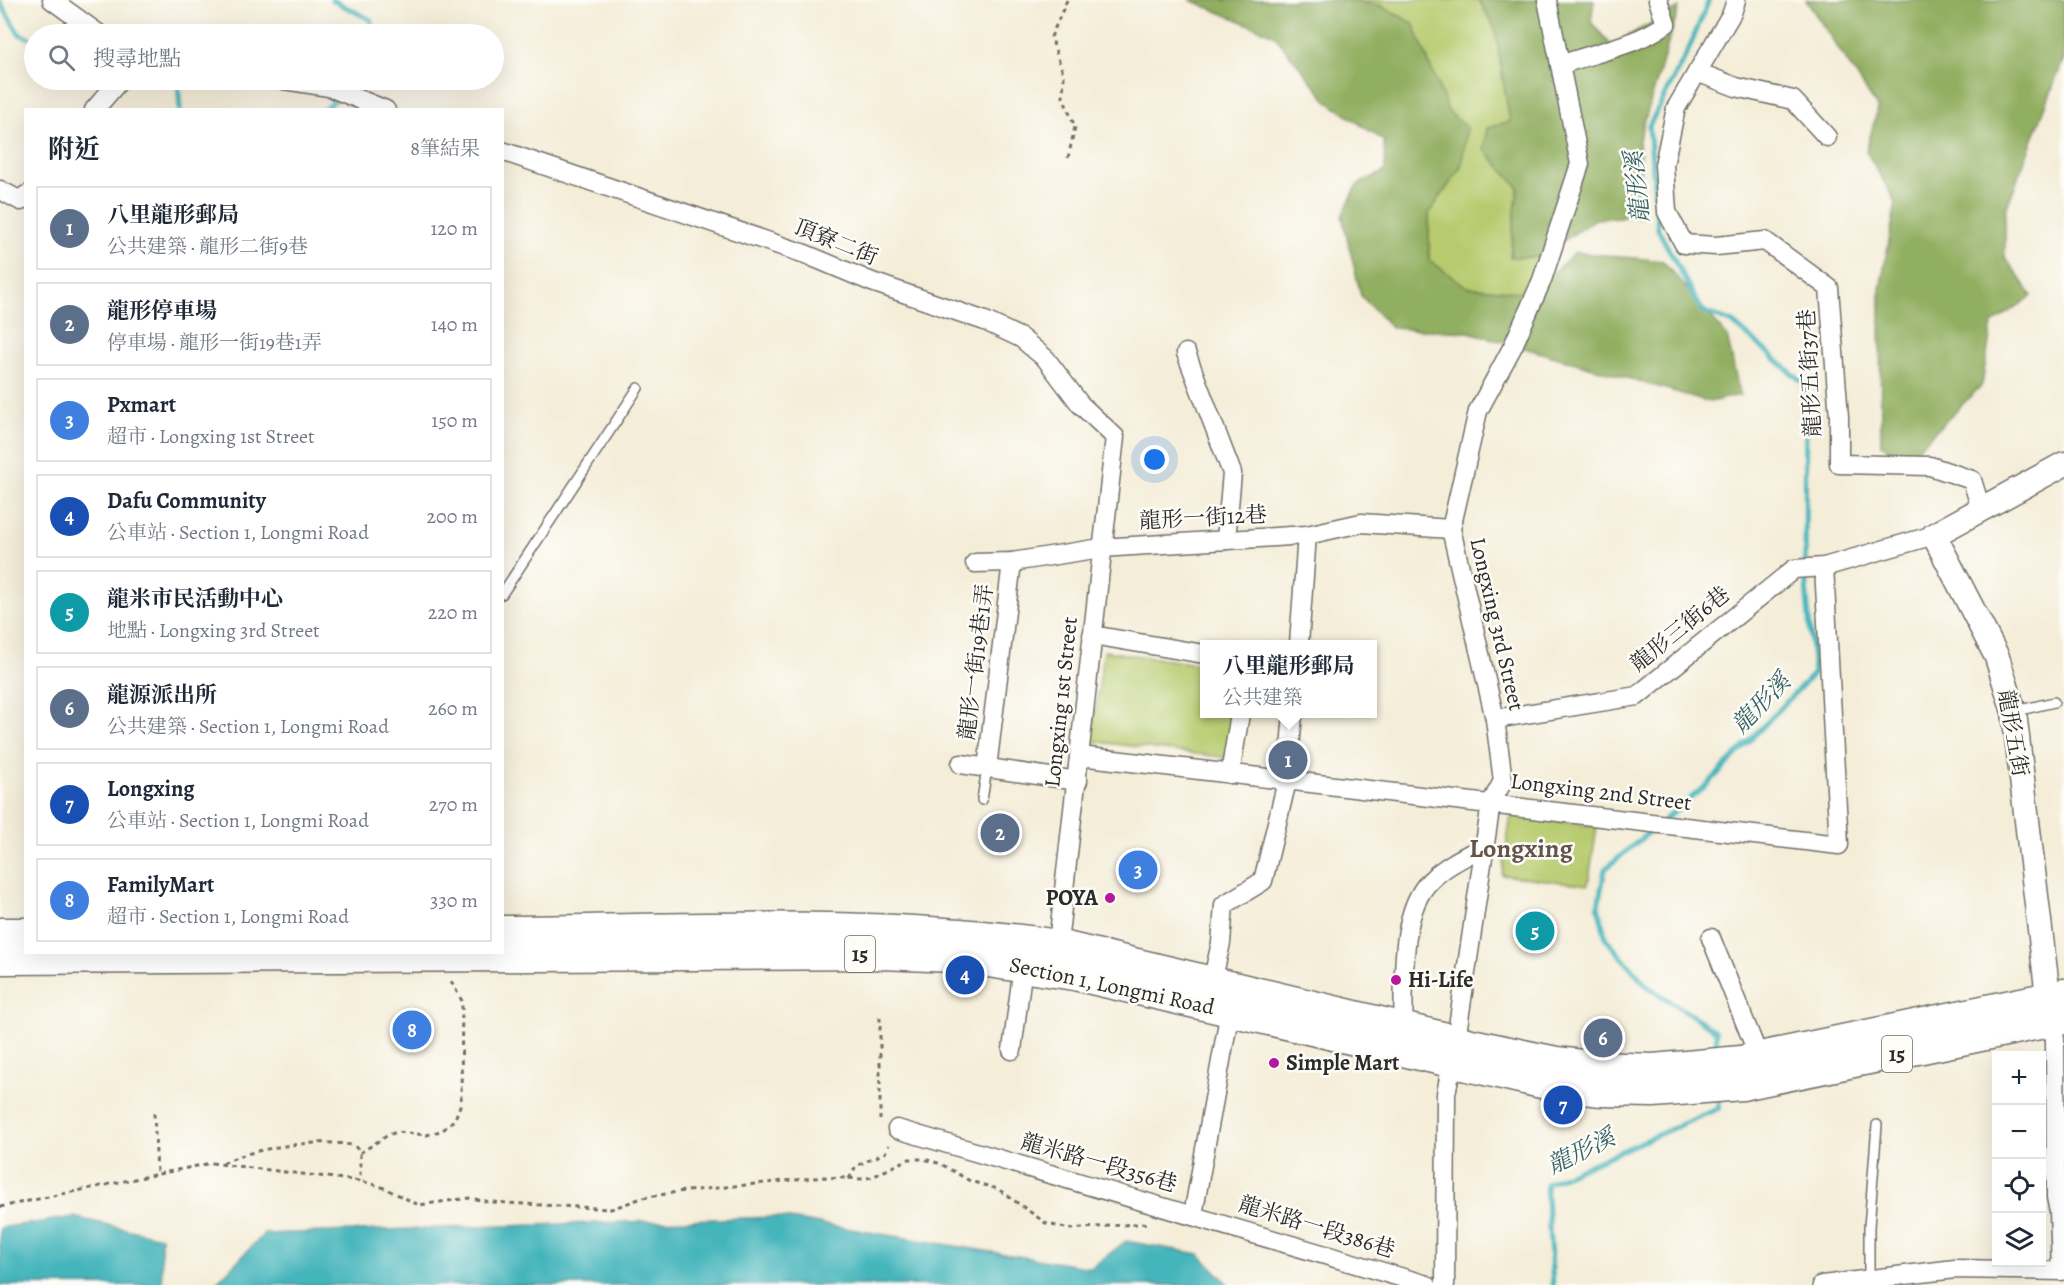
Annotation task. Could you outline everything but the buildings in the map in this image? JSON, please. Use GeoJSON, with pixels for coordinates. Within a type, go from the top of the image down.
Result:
{"type":"FeatureCollection","features":[{"type":"Feature","properties":{"kind":"main road","name":"Section 1, Longmi Road"},"geometry":{"type":"LineString","coordinates":[[504,931],[893,928],[966,932],[1230,1011],[1454,1052],[1600,1067],[1653,1080],[1706,1077],[2057,1008]]}},
{"type":"Feature","properties":{"kind":"main road"},"geometry":{"type":"LineString","coordinates":[[0,933],[24,933]]}},
{"type":"Feature","properties":{"kind":"main road","name":"Section 1, Longmi Road"},"geometry":{"type":"LineString","coordinates":[[0,959],[881,954],[956,957],[1023,966],[1056,958],[1212,982],[1402,1027],[1454,1052]]}},
{"type":"Feature","properties":{"kind":"street"},"geometry":{"type":"LineString","coordinates":[[52,0],[85,24]]}},
{"type":"Feature","properties":{"kind":"street","name":"Longxing 3rd Street"},"geometry":{"type":"LineString","coordinates":[[1454,1052],[1491,803],[1503,781],[1495,719],[1451,529],[1478,411],[1513,346],[1542,280],[1580,164],[1547,0]]}},
{"type":"Feature","properties":{"kind":"street"},"geometry":{"type":"LineString","coordinates":[[1560,65],[1645,39],[1666,24],[1658,0]]}},
{"type":"Feature","properties":{"kind":"street","name":"龍形五街37巷"},"geometry":{"type":"LineString","coordinates":[[1736,0],[1732,13],[1676,108],[1664,165],[1667,212],[1684,244],[1716,246],[1764,241],[1829,288],[1839,417],[1839,464],[1930,466],[1972,480],[1981,509]]}},
{"type":"Feature","properties":{"kind":"street"},"geometry":{"type":"LineString","coordinates":[[1697,72],[1736,87],[1793,100],[1827,136]]}},
{"type":"Feature","properties":{"kind":"street"},"geometry":{"type":"LineString","coordinates":[[96,108],[111,90]]}},
{"type":"Feature","properties":{"kind":"street"},"geometry":{"type":"LineString","coordinates":[[336,90],[381,108]]}},
{"type":"Feature","properties":{"kind":"street","name":"頂寮二街"},"geometry":{"type":"LineString","coordinates":[[504,152],[805,254],[872,282],[985,321],[1021,338],[1046,358],[1080,404],[1114,437]]}},
{"type":"Feature","properties":{"kind":"street"},"geometry":{"type":"LineString","coordinates":[[0,190],[24,201]]}},
{"type":"Feature","properties":{"kind":"street"},"geometry":{"type":"LineString","coordinates":[[1186,353],[1232,473],[1226,540]]}},
{"type":"Feature","properties":{"kind":"street","name":"Longxing 1st Street"},"geometry":{"type":"LineString","coordinates":[[1056,958],[1078,781],[1114,437]]}},
{"type":"Feature","properties":{"kind":"street"},"geometry":{"type":"LineString","coordinates":[[1934,535],[2064,464]]}},
{"type":"Feature","properties":{"kind":"street","name":"龍形一街12巷"},"geometry":{"type":"LineString","coordinates":[[975,563],[1012,562],[1101,548],[1307,536],[1361,523],[1451,529]]}},
{"type":"Feature","properties":{"kind":"street","name":"龍形三街6巷"},"geometry":{"type":"LineString","coordinates":[[1495,719],[1637,696],[1794,569],[1820,567],[1934,535]]}},
{"type":"Feature","properties":{"kind":"street","name":"龍形五街"},"geometry":{"type":"LineString","coordinates":[[1934,535],[1997,657],[2014,712],[2057,1008]]}},
{"type":"Feature","properties":{"kind":"street"},"geometry":{"type":"LineString","coordinates":[[1299,640],[1307,536]]}},
{"type":"Feature","properties":{"kind":"street","name":"龍形一街19巷1弄"},"geometry":{"type":"LineString","coordinates":[[987,768],[1012,562]]}},
{"type":"Feature","properties":{"kind":"street","name":"Longxing 2nd Street"},"geometry":{"type":"LineString","coordinates":[[1080,756],[1839,845],[1820,567]]}},
{"type":"Feature","properties":{"kind":"street"},"geometry":{"type":"LineString","coordinates":[[1092,635],[1200,653]]}},
{"type":"Feature","properties":{"kind":"street"},"geometry":{"type":"LineString","coordinates":[[1230,774],[1239,718]]}},
{"type":"Feature","properties":{"kind":"street"},"geometry":{"type":"LineString","coordinates":[[1212,982],[1221,943],[1224,905],[1263,881],[1287,781],[1293,718]]}},
{"type":"Feature","properties":{"kind":"street"},"geometry":{"type":"LineString","coordinates":[[961,764],[1078,781]]}},
{"type":"Feature","properties":{"kind":"street"},"geometry":{"type":"LineString","coordinates":[[1402,1027],[1408,920],[1428,882],[1447,866],[1485,846]]}},
{"type":"Feature","properties":{"kind":"street"},"geometry":{"type":"LineString","coordinates":[[1711,938],[1747,1068]]}},
{"type":"Feature","properties":{"kind":"street"},"geometry":{"type":"LineString","coordinates":[[1012,1050],[1023,966]]}},
{"type":"Feature","properties":{"kind":"street"},"geometry":{"type":"LineString","coordinates":[[1822,1285],[1869,1283],[1955,1269],[2061,1271],[2060,1212],[2056,1197],[2055,1040],[2057,1008]]}},
{"type":"Feature","properties":{"kind":"street","name":"龍米路一段356巷"},"geometry":{"type":"LineString","coordinates":[[897,1129],[1193,1215],[1230,1011]]}},
{"type":"Feature","properties":{"kind":"street"},"geometry":{"type":"LineString","coordinates":[[1445,1285],[1446,1094],[1454,1052]]}},
{"type":"Feature","properties":{"kind":"street","name":"龍米路一段386巷"},"geometry":{"type":"LineString","coordinates":[[1193,1215],[1427,1285]]}},
{"type":"Feature","properties":{"kind":"lane"},"geometry":{"type":"LineString","coordinates":[[504,591],[638,388]]}},
{"type":"Feature","properties":{"kind":"lane"},"geometry":{"type":"LineString","coordinates":[[2014,712],[2054,702]]}},
{"type":"Feature","properties":{"kind":"lane"},"geometry":{"type":"LineString","coordinates":[[982,800],[987,768]]}},
{"type":"Feature","properties":{"kind":"lane"},"geometry":{"type":"LineString","coordinates":[[1869,1283],[1869,1227],[1877,1125]]}},
{"type":"Feature","properties":{"kind":"path"},"geometry":{"type":"LineString","coordinates":[[1067,0],[1051,37],[1064,76],[1063,97],[1075,127],[1068,158]]}},
{"type":"Feature","properties":{"kind":"path"},"geometry":{"type":"LineString","coordinates":[[360,1153],[388,1135],[397,1132],[427,1135],[443,1130],[455,1119],[461,1103],[462,1001],[448,974]]}},
{"type":"Feature","properties":{"kind":"path"},"geometry":{"type":"LineString","coordinates":[[849,1179],[856,1166],[885,1153],[897,1129],[880,1124],[880,1017]]}},
{"type":"Feature","properties":{"kind":"path"},"geometry":{"type":"LineString","coordinates":[[154,1113],[157,1173]]}},
{"type":"Feature","properties":{"kind":"path"},"geometry":{"type":"LineString","coordinates":[[222,1164],[236,1156],[293,1146],[345,1143],[355,1146],[360,1153],[360,1181]]}},
{"type":"Feature","properties":{"kind":"path"},"geometry":{"type":"LineString","coordinates":[[0,1207],[157,1173],[222,1164],[360,1181],[381,1186],[419,1205],[469,1198],[491,1202],[611,1209],[642,1198],[677,1192],[825,1178],[872,1177],[909,1159],[924,1159],[941,1164],[970,1181],[998,1189],[1047,1224],[1070,1230],[1156,1224]]}},
{"type":"Feature","properties":{"kind":"green space"},"geometry":{"type":"Polygon","coordinates":[[[1190,0],[1338,0],[1379,5],[1413,23],[1449,113],[1467,127],[1461,167],[1429,213],[1429,260],[1467,287],[1532,293],[1575,252],[1663,261],[1727,336],[1740,395],[1710,402],[1469,332],[1392,328],[1361,296],[1342,216],[1357,185],[1385,171],[1384,141],[1328,102],[1274,35],[1190,0]]]}},
{"type":"Feature","properties":{"kind":"green space"},"geometry":{"type":"Polygon","coordinates":[[[1338,0],[1479,0],[1495,29],[1510,122],[1484,149],[1518,187],[1510,257],[1539,257],[1532,294],[1466,287],[1429,260],[1429,213],[1461,167],[1467,128],[1449,114],[1413,23],[1379,5],[1338,0]]]}},
{"type":"Feature","properties":{"kind":"green space"},"geometry":{"type":"Polygon","coordinates":[[[1479,0],[1594,0],[1591,22],[1611,45],[1679,8],[1639,139],[1642,215],[1596,219],[1539,257],[1510,257],[1518,187],[1484,149],[1487,128],[1510,122],[1495,29],[1479,0]]]}},
{"type":"Feature","properties":{"kind":"green space"},"geometry":{"type":"Polygon","coordinates":[[[1806,0],[2064,0],[2064,58],[2005,212],[2005,257],[2032,296],[1992,324],[1982,385],[1905,461],[1881,444],[1880,289],[1896,203],[1866,151],[1878,108],[1806,0]]]}},
{"type":"Feature","properties":{"kind":"green space"},"geometry":{"type":"Polygon","coordinates":[[[1104,651],[1200,664],[1200,718],[1234,718],[1229,758],[1091,741],[1104,651]]]}},
{"type":"Feature","properties":{"kind":"green space"},"geometry":{"type":"Polygon","coordinates":[[[1511,814],[1597,827],[1588,885],[1502,875],[1511,814]]]}},
{"type":"Feature","properties":{"kind":"water"},"geometry":{"type":"Polygon","coordinates":[[[73,1217],[161,1237],[162,1285],[0,1285],[0,1228],[73,1217]]]}},
{"type":"Feature","properties":{"kind":"water"},"geometry":{"type":"Polygon","coordinates":[[[777,1217],[1091,1268],[1126,1241],[1199,1254],[1229,1285],[214,1285],[264,1234],[777,1217]]]}},
{"type":"Feature","properties":{"kind":"waterway"},"geometry":{"type":"LineString","coordinates":[[332,0],[371,20],[371,24]]}},
{"type":"Feature","properties":{"kind":"waterway","name":"龍形溪"},"geometry":{"type":"LineString","coordinates":[[1664,820],[1709,783],[1814,673],[1805,575],[1806,385],[1733,323],[1701,310],[1658,229],[1649,126],[1688,51],[1709,0]]}},
{"type":"Feature","properties":{"kind":"waterway"},"geometry":{"type":"LineString","coordinates":[[0,2],[19,34],[24,36]]}},
{"type":"Feature","properties":{"kind":"waterway"},"geometry":{"type":"LineString","coordinates":[[179,90],[180,108]]}},
{"type":"Feature","properties":{"kind":"waterway"},"geometry":{"type":"LineString","coordinates":[[325,108],[340,96]]}},
{"type":"Feature","properties":{"kind":"waterway","name":"龍形溪"},"geometry":{"type":"LineString","coordinates":[[1654,828],[1605,869],[1598,906],[1606,939],[1647,986],[1716,1031],[1717,1054]]}},
{"type":"Feature","properties":{"kind":"waterway","name":"龍形溪"},"geometry":{"type":"LineString","coordinates":[[1553,1285],[1546,1184],[1719,1108],[1719,1096]]}},
{"type":"Feature","properties":{"kind":"place","name":"八里龍形郵局"},"geometry":{"type":"Point","coordinates":[1288,760]}},
{"type":"Feature","properties":{"kind":"place","name":"龍形停車場"},"geometry":{"type":"Point","coordinates":[1000,833]}},
{"type":"Feature","properties":{"kind":"place","name":"Pxmart"},"geometry":{"type":"Point","coordinates":[1138,870]}},
{"type":"Feature","properties":{"kind":"place","name":"POYA"},"geometry":{"type":"Point","coordinates":[1110,898]}},
{"type":"Feature","properties":{"kind":"place","name":"龍米市民活動中心"},"geometry":{"type":"Point","coordinates":[1535,931]}},
{"type":"Feature","properties":{"kind":"place","name":"Dafu Community"},"geometry":{"type":"Point","coordinates":[965,975]}},
{"type":"Feature","properties":{"kind":"place","name":"Hi-Life"},"geometry":{"type":"Point","coordinates":[1396,980]}},
{"type":"Feature","properties":{"kind":"place","name":"FamilyMart"},"geometry":{"type":"Point","coordinates":[412,1030]}},
{"type":"Feature","properties":{"kind":"place","name":"龍源派出所"},"geometry":{"type":"Point","coordinates":[1603,1038]}},
{"type":"Feature","properties":{"kind":"place","name":"Simple Mart"},"geometry":{"type":"Point","coordinates":[1274,1063]}},
{"type":"Feature","properties":{"kind":"place","name":"Longxing"},"geometry":{"type":"Point","coordinates":[1563,1105]}},
{"type":"Feature","properties":{"kind":"district","name":"Longxing"},"geometry":{"type":"Point","coordinates":[1521,848]}}]}
